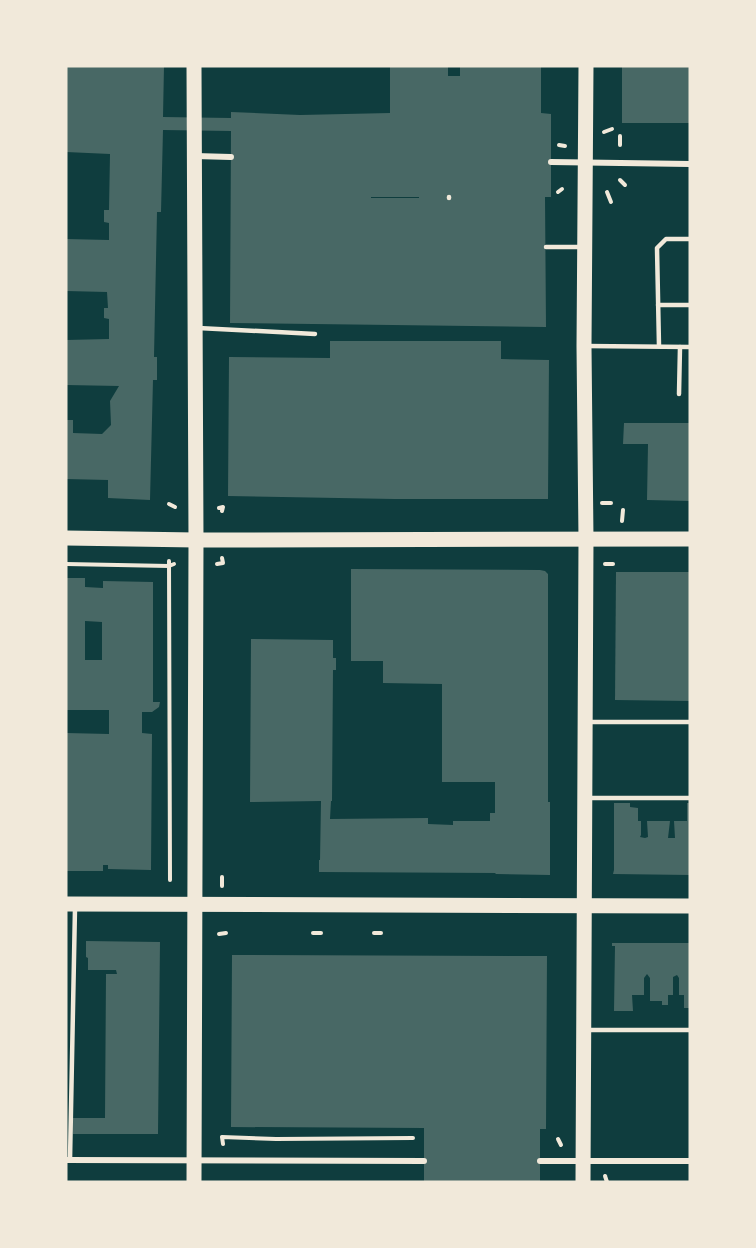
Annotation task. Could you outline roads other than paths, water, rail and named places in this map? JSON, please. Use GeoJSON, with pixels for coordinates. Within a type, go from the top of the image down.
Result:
{"type":"FeatureCollection","features":[{"type":"Feature","properties":{"kind":"main road"},"geometry":{"type":"LineString","coordinates":[[194,66],[194,1182]]}},
{"type":"Feature","properties":{"kind":"main road"},"geometry":{"type":"LineString","coordinates":[[583,1182],[586,66]]}},
{"type":"Feature","properties":{"kind":"main road"},"geometry":{"type":"LineString","coordinates":[[66,538],[690,539]]}},
{"type":"Feature","properties":{"kind":"main road"},"geometry":{"type":"LineString","coordinates":[[71,904],[690,906]]}},
{"type":"Feature","properties":{"kind":"street"},"geometry":{"type":"LineString","coordinates":[[195,156],[231,157]]}},
{"type":"Feature","properties":{"kind":"street"},"geometry":{"type":"LineString","coordinates":[[551,162],[690,164]]}},
{"type":"Feature","properties":{"kind":"street"},"geometry":{"type":"LineString","coordinates":[[68,1160],[424,1161]]}},
{"type":"Feature","properties":{"kind":"street"},"geometry":{"type":"LineString","coordinates":[[540,1161],[690,1161]]}},
{"type":"Feature","properties":{"kind":"lane"},"geometry":{"type":"LineString","coordinates":[[659,346],[657,248],[666,239],[690,239]]}},
{"type":"Feature","properties":{"kind":"lane"},"geometry":{"type":"LineString","coordinates":[[546,247],[585,247]]}},
{"type":"Feature","properties":{"kind":"lane"},"geometry":{"type":"LineString","coordinates":[[658,305],[690,305]]}},
{"type":"Feature","properties":{"kind":"lane"},"geometry":{"type":"LineString","coordinates":[[195,328],[315,334]]}},
{"type":"Feature","properties":{"kind":"lane"},"geometry":{"type":"LineString","coordinates":[[584,346],[690,347]]}},
{"type":"Feature","properties":{"kind":"lane"},"geometry":{"type":"LineString","coordinates":[[679,394],[680,346]]}},
{"type":"Feature","properties":{"kind":"lane"},"geometry":{"type":"LineString","coordinates":[[585,722],[690,722]]}},
{"type":"Feature","properties":{"kind":"lane"},"geometry":{"type":"LineString","coordinates":[[585,798],[690,798]]}},
{"type":"Feature","properties":{"kind":"lane"},"geometry":{"type":"LineString","coordinates":[[68,1160],[71,904]]}},
{"type":"Feature","properties":{"kind":"lane"},"geometry":{"type":"LineString","coordinates":[[584,1030],[690,1030]]}}]}
